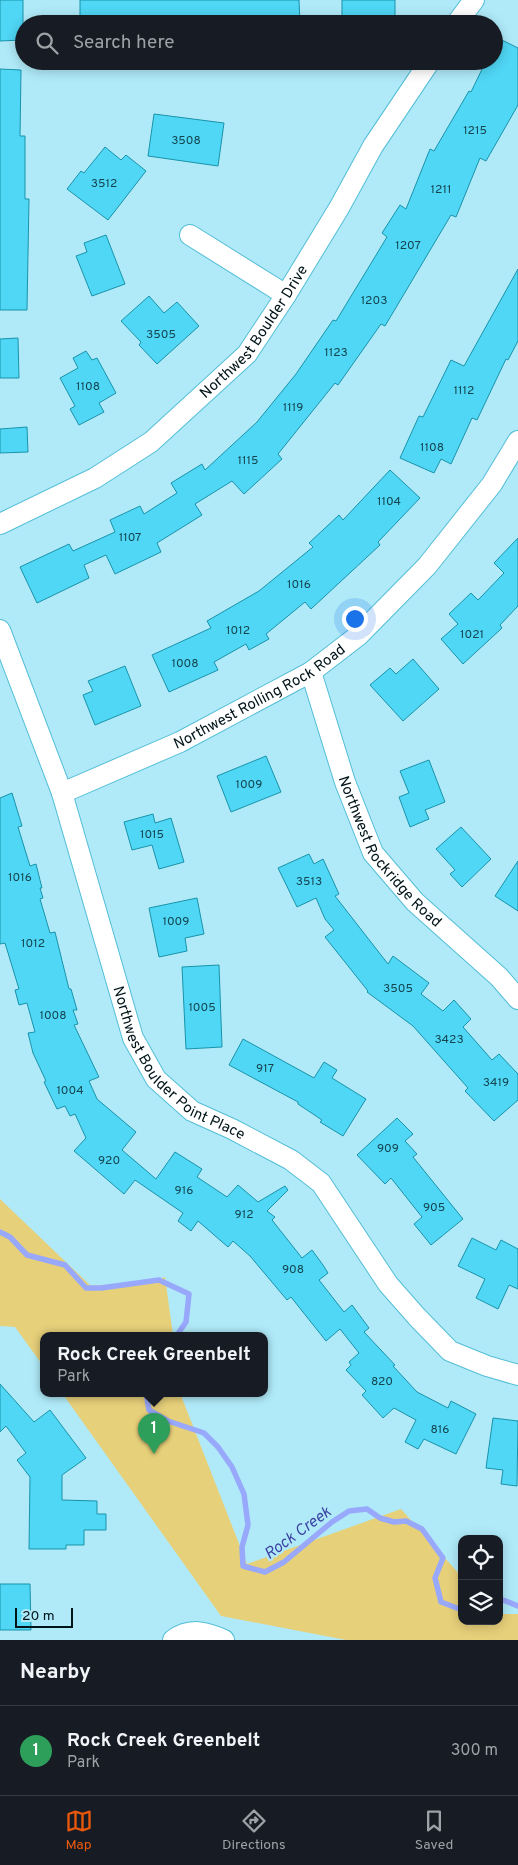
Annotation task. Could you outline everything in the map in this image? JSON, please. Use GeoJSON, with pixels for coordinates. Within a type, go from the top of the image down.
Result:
{"type":"FeatureCollection","features":[{"type":"Feature","properties":{"kind":"street"},"geometry":{"type":"LineString","coordinates":[[452,15],[455,0]]}},
{"type":"Feature","properties":{"kind":"street"},"geometry":{"type":"LineString","coordinates":[[463,15],[474,0]]}},
{"type":"Feature","properties":{"kind":"street","name":"Northwest Boulder Drive"},"geometry":{"type":"LineString","coordinates":[[0,524],[95,478],[151,442],[247,354],[286,295],[339,208],[373,146],[424,70]]}},
{"type":"Feature","properties":{"kind":"street"},"geometry":{"type":"LineString","coordinates":[[190,235],[286,295]]}},
{"type":"Feature","properties":{"kind":"street","name":"Northwest Rolling Rock Road"},"geometry":{"type":"LineString","coordinates":[[62,793],[180,742],[311,672],[359,635],[427,566],[492,484],[518,441]]}},
{"type":"Feature","properties":{"kind":"street","name":"Northwest Boulder Point Place"},"geometry":{"type":"LineString","coordinates":[[0,630],[62,793],[133,1038],[156,1079],[192,1111],[232,1129],[290,1160],[321,1183],[388,1284],[450,1351],[487,1366],[518,1374]]}},
{"type":"Feature","properties":{"kind":"street","name":"Northwest Rockridge Road"},"geometry":{"type":"LineString","coordinates":[[311,672],[346,782],[373,853],[415,902],[499,977],[518,1000]]}},
{"type":"Feature","properties":{"kind":"street"},"geometry":{"type":"LineString","coordinates":[[173,1640],[184,1634],[195,1632],[208,1632],[224,1640]]}},
{"type":"Feature","properties":{"kind":"shaded area"},"geometry":{"type":"Polygon","coordinates":[[[0,1199],[91,1286],[154,1281],[165,1277],[173,1332],[40,1332],[40,1361],[15,1327],[0,1326],[0,1199]]]}},
{"type":"Feature","properties":{"kind":"shaded area"},"geometry":{"type":"Polygon","coordinates":[[[65,1397],[182,1397],[247,1564],[401,1509],[458,1573],[458,1625],[503,1625],[503,1614],[518,1614],[518,1640],[346,1640],[221,1616],[65,1397]]]}},
{"type":"Feature","properties":{"kind":"building"},"geometry":{"type":"Polygon","coordinates":[[[0,0],[23,0],[23,15],[15,15],[15,40],[0,41],[0,0]]]}},
{"type":"Feature","properties":{"kind":"building"},"geometry":{"type":"Polygon","coordinates":[[[80,0],[299,0],[300,15],[80,15],[80,0]]]}},
{"type":"Feature","properties":{"kind":"building"},"geometry":{"type":"Polygon","coordinates":[[[342,0],[395,0],[395,15],[342,15],[342,0]]]}},
{"type":"Feature","properties":{"kind":"building"},"geometry":{"type":"Polygon","coordinates":[[[503,40],[518,48],[518,105],[486,161],[480,158],[456,217],[451,215],[385,326],[381,324],[338,385],[335,383],[278,454],[282,459],[244,494],[232,481],[195,504],[202,515],[157,543],[161,552],[115,574],[106,555],[84,565],[89,578],[37,603],[20,567],[69,544],[73,551],[115,532],[110,520],[140,506],[144,514],[177,493],[171,483],[202,464],[205,470],[257,422],[296,374],[333,320],[336,321],[387,237],[382,233],[400,205],[406,209],[430,149],[434,151],[469,91],[471,92],[482,70],[503,70],[503,40]]]}},
{"type":"Feature","properties":{"kind":"building"},"geometry":{"type":"Polygon","coordinates":[[[0,69],[21,70],[20,136],[25,136],[25,199],[29,199],[27,310],[0,310],[0,69]]]}},
{"type":"Feature","properties":{"kind":"building"},"geometry":{"type":"Polygon","coordinates":[[[154,114],[224,123],[218,166],[148,156],[154,114]]]}},
{"type":"Feature","properties":{"kind":"building"},"geometry":{"type":"Polygon","coordinates":[[[105,147],[121,160],[126,155],[146,171],[108,220],[67,189],[81,171],[84,173],[105,147]]]}},
{"type":"Feature","properties":{"kind":"building"},"geometry":{"type":"Polygon","coordinates":[[[106,235],[125,284],[92,296],[76,256],[87,252],[84,243],[106,235]]]}},
{"type":"Feature","properties":{"kind":"building"},"geometry":{"type":"Polygon","coordinates":[[[518,269],[518,341],[508,360],[506,359],[477,420],[472,418],[451,464],[441,459],[434,473],[400,458],[419,416],[423,417],[451,360],[464,366],[518,269]]]}},
{"type":"Feature","properties":{"kind":"building"},"geometry":{"type":"Polygon","coordinates":[[[149,296],[164,313],[177,302],[199,326],[157,364],[139,345],[141,342],[121,321],[149,296]]]}},
{"type":"Feature","properties":{"kind":"building"},"geometry":{"type":"Polygon","coordinates":[[[18,338],[19,378],[0,378],[0,339],[18,338]]]}},
{"type":"Feature","properties":{"kind":"building"},"geometry":{"type":"Polygon","coordinates":[[[86,351],[92,360],[97,358],[116,393],[99,403],[104,412],[79,425],[70,409],[75,406],[60,378],[78,368],[73,358],[86,351]]]}},
{"type":"Feature","properties":{"kind":"building"},"geometry":{"type":"Polygon","coordinates":[[[27,427],[28,452],[0,453],[0,429],[27,427]]]}},
{"type":"Feature","properties":{"kind":"building"},"geometry":{"type":"Polygon","coordinates":[[[390,470],[420,498],[378,542],[380,545],[311,609],[305,602],[266,634],[269,639],[249,650],[246,644],[214,662],[218,670],[169,692],[152,655],[211,628],[207,621],[259,591],[313,547],[309,543],[339,515],[343,520],[390,470]]]}},
{"type":"Feature","properties":{"kind":"building"},"geometry":{"type":"Polygon","coordinates":[[[518,538],[518,606],[500,625],[502,628],[463,664],[441,639],[458,624],[449,614],[471,593],[478,600],[504,573],[494,563],[518,538]]]}},
{"type":"Feature","properties":{"kind":"building"},"geometry":{"type":"Polygon","coordinates":[[[413,659],[439,689],[403,721],[370,685],[390,668],[396,674],[413,659]]]}},
{"type":"Feature","properties":{"kind":"building"},"geometry":{"type":"Polygon","coordinates":[[[125,666],[141,706],[95,725],[83,695],[93,691],[88,681],[125,666]]]}},
{"type":"Feature","properties":{"kind":"building"},"geometry":{"type":"Polygon","coordinates":[[[266,756],[281,792],[231,812],[217,776],[266,756]]]}},
{"type":"Feature","properties":{"kind":"building"},"geometry":{"type":"Polygon","coordinates":[[[429,760],[445,802],[425,810],[429,819],[410,827],[399,797],[409,793],[400,771],[429,760]]]}},
{"type":"Feature","properties":{"kind":"building"},"geometry":{"type":"Polygon","coordinates":[[[12,793],[22,826],[18,827],[30,866],[36,864],[42,888],[40,888],[43,898],[40,899],[50,933],[55,932],[69,989],[71,989],[77,1010],[73,1010],[78,1024],[74,1025],[99,1077],[89,1081],[97,1099],[136,1132],[122,1150],[156,1179],[175,1152],[202,1169],[197,1177],[227,1197],[238,1185],[258,1202],[285,1186],[288,1190],[267,1211],[275,1217],[272,1220],[302,1258],[312,1250],[328,1273],[319,1280],[344,1312],[352,1305],[369,1328],[364,1332],[417,1392],[448,1408],[451,1401],[476,1414],[456,1454],[424,1439],[418,1449],[405,1442],[416,1420],[394,1408],[383,1418],[362,1395],[366,1391],[346,1370],[351,1365],[349,1362],[359,1353],[340,1329],[326,1341],[291,1297],[287,1300],[250,1256],[233,1241],[228,1247],[198,1221],[191,1231],[178,1221],[183,1213],[135,1180],[124,1194],[74,1151],[86,1138],[75,1114],[70,1116],[65,1106],[57,1109],[44,1082],[46,1081],[33,1053],[28,1033],[35,1032],[27,1003],[19,1005],[15,990],[19,989],[5,943],[0,944],[0,798],[12,793]]]}},
{"type":"Feature","properties":{"kind":"building"},"geometry":{"type":"Polygon","coordinates":[[[153,814],[155,823],[171,818],[184,862],[159,869],[152,845],[132,850],[124,822],[153,814]]]}},
{"type":"Feature","properties":{"kind":"building"},"geometry":{"type":"Polygon","coordinates":[[[461,827],[491,859],[462,887],[450,874],[455,870],[436,849],[461,827]]]}},
{"type":"Feature","properties":{"kind":"building"},"geometry":{"type":"Polygon","coordinates":[[[309,854],[314,864],[323,859],[339,894],[335,896],[388,964],[393,956],[429,983],[421,994],[443,1011],[454,1000],[471,1019],[463,1027],[492,1060],[499,1054],[518,1074],[518,1100],[494,1121],[465,1091],[468,1088],[413,1026],[367,992],[325,937],[334,930],[325,919],[316,898],[297,907],[278,868],[309,854]]]}},
{"type":"Feature","properties":{"kind":"building"},"geometry":{"type":"Polygon","coordinates":[[[518,861],[518,911],[495,896],[518,861]]]}},
{"type":"Feature","properties":{"kind":"building"},"geometry":{"type":"Polygon","coordinates":[[[197,898],[204,934],[185,938],[187,951],[159,957],[149,908],[197,898]]]}},
{"type":"Feature","properties":{"kind":"building"},"geometry":{"type":"Polygon","coordinates":[[[219,965],[222,1047],[186,1049],[182,967],[219,965]]]}},
{"type":"Feature","properties":{"kind":"building"},"geometry":{"type":"Polygon","coordinates":[[[243,1039],[314,1078],[324,1062],[337,1070],[332,1078],[366,1099],[343,1136],[320,1122],[322,1120],[298,1104],[298,1102],[229,1065],[243,1039]]]}},
{"type":"Feature","properties":{"kind":"building"},"geometry":{"type":"Polygon","coordinates":[[[397,1118],[413,1134],[405,1141],[417,1154],[413,1157],[463,1219],[431,1245],[414,1224],[422,1217],[391,1178],[385,1184],[357,1155],[397,1118]]]}},
{"type":"Feature","properties":{"kind":"building"},"geometry":{"type":"Polygon","coordinates":[[[472,1238],[496,1250],[501,1240],[518,1249],[518,1289],[509,1285],[498,1309],[476,1298],[485,1279],[458,1266],[472,1238]]]}},
{"type":"Feature","properties":{"kind":"building"},"geometry":{"type":"Polygon","coordinates":[[[0,1384],[34,1422],[50,1410],[86,1458],[62,1475],[62,1500],[97,1501],[97,1514],[106,1514],[106,1530],[84,1530],[84,1545],[66,1545],[66,1549],[29,1549],[30,1477],[17,1460],[26,1453],[6,1426],[0,1432],[0,1384]]]}},
{"type":"Feature","properties":{"kind":"building"},"geometry":{"type":"Polygon","coordinates":[[[493,1418],[518,1421],[517,1486],[501,1484],[503,1470],[486,1468],[493,1418]]]}},
{"type":"Feature","properties":{"kind":"building"},"geometry":{"type":"Polygon","coordinates":[[[0,1584],[30,1584],[31,1630],[0,1630],[0,1584]]]}},
{"type":"Feature","properties":{"kind":"waterway","name":"Rock Creek"},"geometry":{"type":"LineString","coordinates":[[0,1232],[10,1237],[27,1255],[65,1265],[86,1288],[101,1288],[159,1280],[189,1294],[186,1322],[179,1332]]}},
{"type":"Feature","properties":{"kind":"waterway","name":"Rock Creek"},"geometry":{"type":"LineString","coordinates":[[147,1397],[149,1410],[168,1421],[204,1433],[218,1447],[232,1467],[244,1494],[248,1525],[242,1547],[243,1566],[265,1572],[284,1562],[332,1522],[349,1511],[367,1509],[380,1518],[394,1522],[406,1521],[422,1529],[443,1558],[435,1578],[441,1602],[458,1608]]}},
{"type":"Feature","properties":{"kind":"waterway","name":"Rock Creek"},"geometry":{"type":"LineString","coordinates":[[503,1600],[518,1606]]}},
{"type":"Feature","properties":{"kind":"place","name":"Rock Creek Greenbelt"},"geometry":{"type":"Point","coordinates":[154,1454]}}]}
